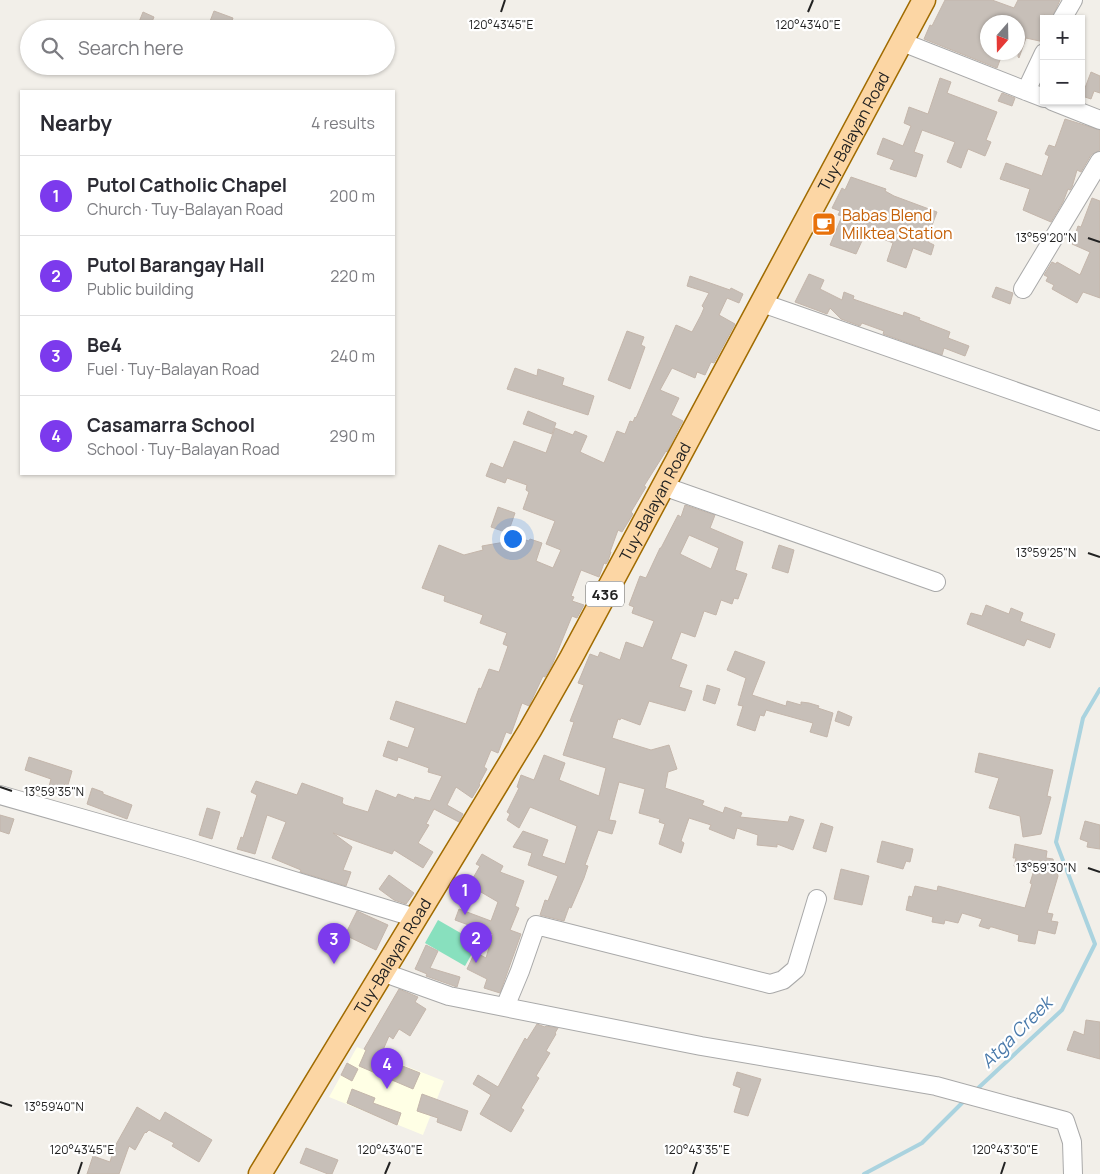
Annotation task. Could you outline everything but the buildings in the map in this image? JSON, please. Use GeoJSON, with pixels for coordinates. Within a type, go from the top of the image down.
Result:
{"type":"FeatureCollection","features":[{"type":"Feature","properties":{"kind":"main road","name":"Tuy-Balayan Road"},"geometry":{"type":"LineString","coordinates":[[260,1174],[530,730],[924,0]]}},
{"type":"Feature","properties":{"kind":"street"},"geometry":{"type":"LineString","coordinates":[[1064,15],[1073,0]]}},
{"type":"Feature","properties":{"kind":"street"},"geometry":{"type":"LineString","coordinates":[[902,42],[1040,96]]}},
{"type":"Feature","properties":{"kind":"street"},"geometry":{"type":"LineString","coordinates":[[1026,91],[1040,60]]}},
{"type":"Feature","properties":{"kind":"street"},"geometry":{"type":"LineString","coordinates":[[1062,105],[1100,120]]}},
{"type":"Feature","properties":{"kind":"street"},"geometry":{"type":"LineString","coordinates":[[1023,289],[1100,161]]}},
{"type":"Feature","properties":{"kind":"street"},"geometry":{"type":"LineString","coordinates":[[762,303],[1100,421]]}},
{"type":"Feature","properties":{"kind":"street"},"geometry":{"type":"LineString","coordinates":[[663,486],[936,582]]}},
{"type":"Feature","properties":{"kind":"street"},"geometry":{"type":"LineString","coordinates":[[0,795],[416,918]]}},
{"type":"Feature","properties":{"kind":"street"},"geometry":{"type":"LineString","coordinates":[[505,1007],[536,925],[770,984],[784,980],[796,969],[816,899]]}},
{"type":"Feature","properties":{"kind":"street"},"geometry":{"type":"LineString","coordinates":[[382,972],[449,996],[701,1046],[936,1086],[1065,1121],[1072,1142],[1073,1174]]}},
{"type":"Feature","properties":{"kind":"shaded area"},"geometry":{"type":"Polygon","coordinates":[[[357,1047],[444,1081],[423,1135],[329,1097],[357,1047]]]}},
{"type":"Feature","properties":{"kind":"green space"},"geometry":{"type":"Polygon","coordinates":[[[438,920],[478,943],[465,966],[425,943],[438,920]]]}},
{"type":"Feature","properties":{"kind":"waterway","name":"Atga Creek"},"geometry":{"type":"LineString","coordinates":[[975,1091],[1062,1010],[1095,944],[1056,842],[1083,718],[1100,689]]}},
{"type":"Feature","properties":{"kind":"waterway","name":"Atga Creek"},"geometry":{"type":"LineString","coordinates":[[864,1174],[922,1143],[966,1099]]}},
{"type":"Feature","properties":{"kind":"place","name":"Babas Blend Milktea Station"},"geometry":{"type":"Point","coordinates":[824,224]}},
{"type":"Feature","properties":{"kind":"place","name":"Putol Catholic Chapel"},"geometry":{"type":"Point","coordinates":[465,915]}},
{"type":"Feature","properties":{"kind":"place","name":"Putol Barangay Hall"},"geometry":{"type":"Point","coordinates":[476,963]}},
{"type":"Feature","properties":{"kind":"place","name":"Be4"},"geometry":{"type":"Point","coordinates":[334,964]}},
{"type":"Feature","properties":{"kind":"place","name":"Casamarra School"},"geometry":{"type":"Point","coordinates":[387,1089]}}]}
